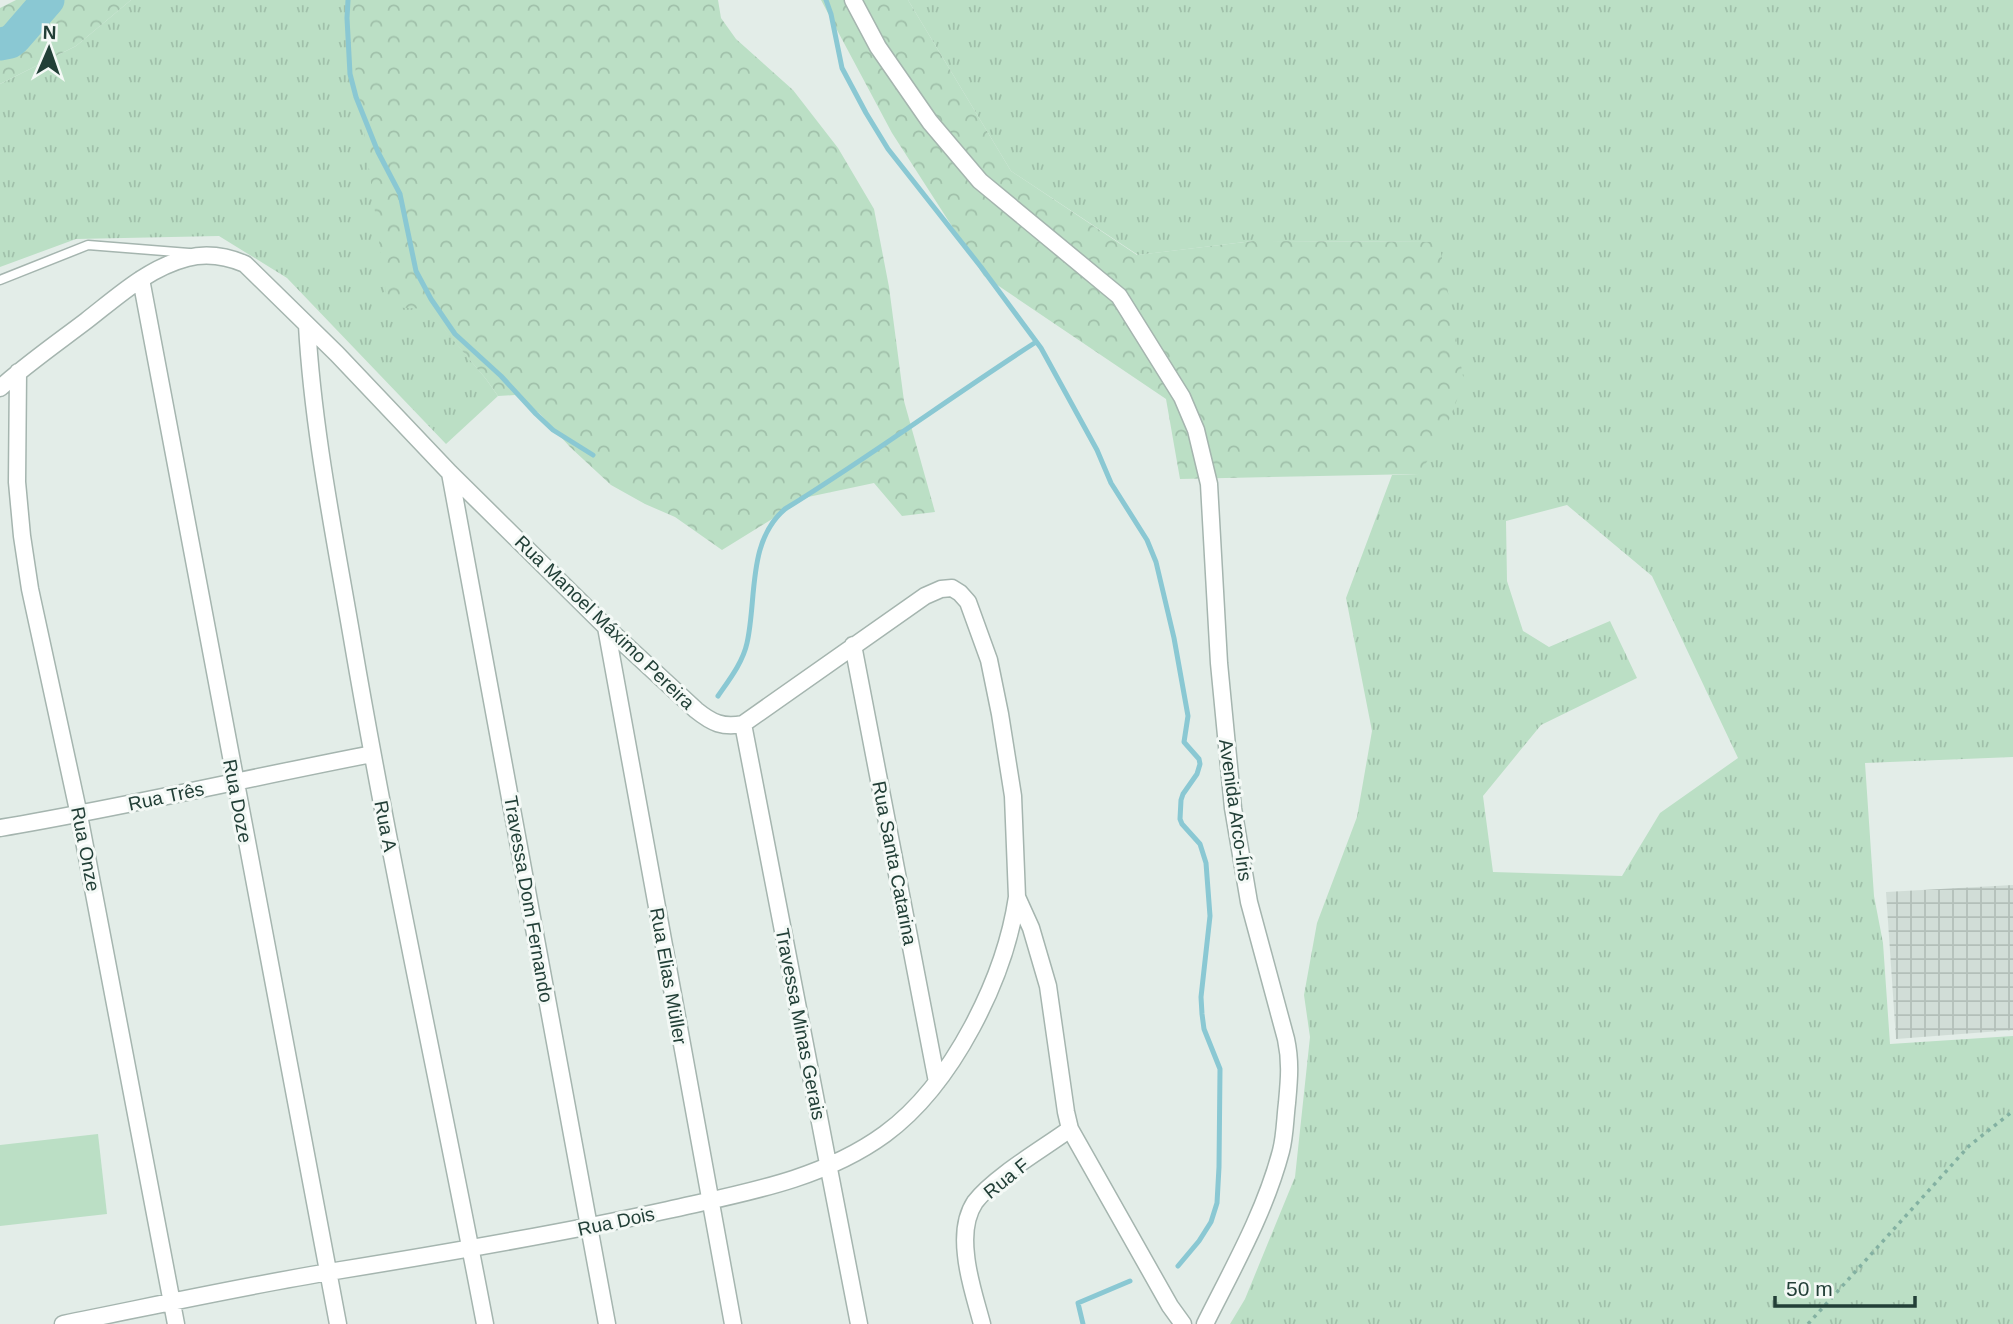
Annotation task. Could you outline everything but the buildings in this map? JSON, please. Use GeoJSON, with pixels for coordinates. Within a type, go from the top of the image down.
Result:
{"type":"FeatureCollection","features":[{"type":"Feature","properties":{"kind":"street","name":"Avenida Arco-Íris"},"geometry":{"type":"LineString","coordinates":[[853,0],[878,47],[930,122],[980,181],[1119,296],[1182,397],[1196,430],[1209,484],[1219,663],[1233,808],[1249,902],[1290,1058],[1282,1148],[1273,1181],[1205,1324]]}},
{"type":"Feature","properties":{"kind":"street","name":"Rua Manoel Máximo Pereira"},"geometry":{"type":"LineString","coordinates":[[0,388],[141,279],[169,264],[187,258],[215,255],[245,264],[606,627],[706,719],[730,726],[743,723]]}},
{"type":"Feature","properties":{"kind":"street","name":"Rua Doze"},"geometry":{"type":"LineString","coordinates":[[141,279],[338,1324]]}},
{"type":"Feature","properties":{"kind":"street","name":"Rua A"},"geometry":{"type":"LineString","coordinates":[[307,325],[309,363],[323,470],[372,754],[485,1324]]}},
{"type":"Feature","properties":{"kind":"street","name":"Rua Onze"},"geometry":{"type":"LineString","coordinates":[[18,372],[17,482],[30,589],[79,815],[176,1324]]}},
{"type":"Feature","properties":{"kind":"street","name":"Travessa Dom Fernando"},"geometry":{"type":"LineString","coordinates":[[450,473],[607,1324]]}},
{"type":"Feature","properties":{"kind":"street"},"geometry":{"type":"LineString","coordinates":[[743,723],[925,596],[941,589],[952,589],[968,602],[989,660],[1000,715],[1013,796],[1017,897],[1031,928],[1048,986],[1070,1129],[1164,1296],[1183,1324]]}},
{"type":"Feature","properties":{"kind":"street","name":"Rua Elias Müller"},"geometry":{"type":"LineString","coordinates":[[606,627],[733,1324]]}},
{"type":"Feature","properties":{"kind":"street","name":"Rua Santa Catarina"},"geometry":{"type":"LineString","coordinates":[[853,645],[937,1082]]}},
{"type":"Feature","properties":{"kind":"street","name":"Travessa Minas Gerais"},"geometry":{"type":"LineString","coordinates":[[743,723],[859,1324]]}},
{"type":"Feature","properties":{"kind":"street","name":"Rua Três"},"geometry":{"type":"LineString","coordinates":[[0,828],[79,815],[372,754]]}},
{"type":"Feature","properties":{"kind":"street","name":"Rua Dois"},"geometry":{"type":"LineString","coordinates":[[63,1324],[589,1227],[764,1188],[829,1166],[866,1146],[907,1117],[953,1061],[967,1037],[1006,947],[1017,897]]}},
{"type":"Feature","properties":{"kind":"street","name":"Rua F"},"geometry":{"type":"LineString","coordinates":[[982,1324],[966,1256],[968,1217],[975,1202],[997,1181],[1070,1129]]}},
{"type":"Feature","properties":{"kind":"lane"},"geometry":{"type":"LineString","coordinates":[[0,280],[88,245],[215,255]]}},
{"type":"Feature","properties":{"kind":"path"},"geometry":{"type":"LineString","coordinates":[[1808,1324],[1969,1146],[2013,1111]]}},
{"type":"Feature","properties":{"kind":"shaded area"},"geometry":{"type":"Polygon","coordinates":[[[2013,885],[2013,1030],[1896,1039],[1886,892],[2013,885]]]}},
{"type":"Feature","properties":{"kind":"green space"},"geometry":{"type":"Polygon","coordinates":[[[16,0],[131,0],[76,46],[0,84],[0,8],[16,0]]]}},
{"type":"Feature","properties":{"kind":"green space"},"geometry":{"type":"Polygon","coordinates":[[[131,0],[346,0],[427,308],[498,396],[446,444],[287,278],[219,236],[76,239],[0,267],[0,84],[76,46],[131,0]]]}},
{"type":"Feature","properties":{"kind":"green space"},"geometry":{"type":"Polygon","coordinates":[[[346,0],[718,0],[721,18],[736,39],[793,90],[838,148],[874,209],[889,287],[904,401],[935,512],[902,516],[874,483],[808,497],[722,550],[675,517],[611,485],[570,447],[540,414],[515,395],[498,396],[427,309],[388,307],[346,0]]]}},
{"type":"Feature","properties":{"kind":"green space"},"geometry":{"type":"Polygon","coordinates":[[[821,0],[908,0],[1011,171],[1137,255],[1253,241],[1439,242],[1464,382],[1439,445],[1418,474],[1180,479],[1166,399],[984,276],[892,133],[821,0]]]}},
{"type":"Feature","properties":{"kind":"green space"},"geometry":{"type":"Polygon","coordinates":[[[908,0],[2013,0],[2013,757],[1865,763],[1874,896],[1883,943],[1890,1044],[2013,1036],[2013,1324],[1230,1324],[1245,1299],[1295,1177],[1310,1037],[1304,995],[1317,923],[1357,817],[1372,731],[1346,598],[1392,475],[1418,474],[1438,242],[1253,241],[1138,255],[1011,171],[908,0]],[[1567,505],[1506,521],[1507,581],[1523,631],[1549,647],[1610,621],[1637,678],[1541,725],[1483,796],[1493,872],[1622,876],[1660,813],[1738,758],[1652,576],[1567,505]]]}},
{"type":"Feature","properties":{"kind":"green space"},"geometry":{"type":"Polygon","coordinates":[[[98,1134],[107,1214],[0,1226],[0,1145],[98,1134]]]}},
{"type":"Feature","properties":{"kind":"waterway"},"geometry":{"type":"LineString","coordinates":[[0,44],[15,38],[48,0]]}},
{"type":"Feature","properties":{"kind":"waterway"},"geometry":{"type":"LineString","coordinates":[[348,0],[350,74],[356,97],[378,152],[400,194],[416,271],[431,299],[455,334],[501,376],[536,414],[553,430],[593,455]]}},
{"type":"Feature","properties":{"kind":"waterway"},"geometry":{"type":"LineString","coordinates":[[826,0],[842,68],[866,113],[888,149],[1041,348],[1097,450],[1111,483],[1147,540],[1156,562],[1174,638],[1188,716],[1184,742],[1199,759],[1200,764],[1197,774],[1183,794],[1180,819],[1200,844],[1206,863],[1210,916],[1201,997],[1202,1014],[1204,1029],[1220,1069],[1217,1203],[1211,1222],[1178,1266]]}},
{"type":"Feature","properties":{"kind":"waterway"},"geometry":{"type":"LineString","coordinates":[[718,696],[745,650],[755,572],[764,537],[773,522],[785,509],[1036,342]]}},
{"type":"Feature","properties":{"kind":"waterway"},"geometry":{"type":"LineString","coordinates":[[1083,1324],[1078,1303],[1130,1281]]}}]}
